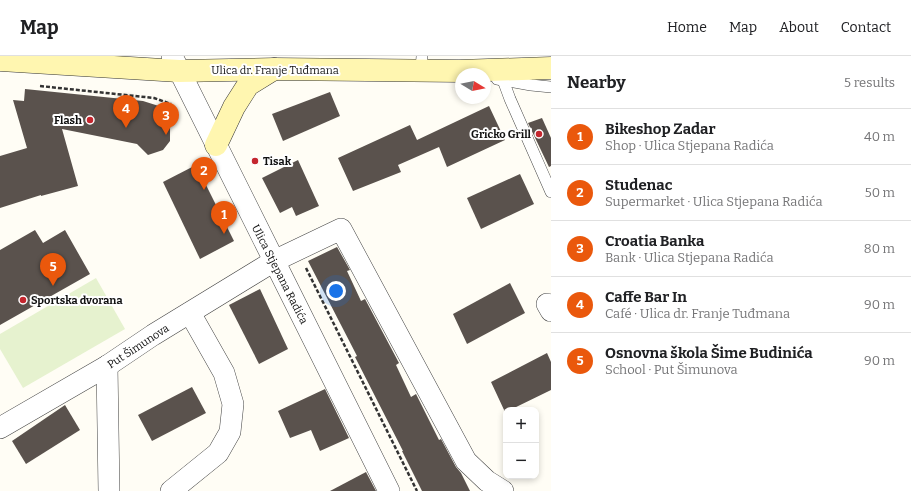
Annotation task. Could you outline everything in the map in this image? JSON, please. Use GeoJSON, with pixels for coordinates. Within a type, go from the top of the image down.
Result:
{"type":"FeatureCollection","features":[{"type":"Feature","properties":{"kind":"main road","name":"Ulica dr. Franje Tuđmana"},"geometry":{"type":"LineString","coordinates":[[0,60],[102,61],[275,69],[422,63],[455,70]]}},
{"type":"Feature","properties":{"kind":"main road","name":"Ulica dr. Franje Tuđmana"},"geometry":{"type":"LineString","coordinates":[[491,71],[551,68]]}},
{"type":"Feature","properties":{"kind":"main road"},"geometry":{"type":"LineString","coordinates":[[216,145],[234,107],[248,85],[275,69]]}},
{"type":"Feature","properties":{"kind":"street","name":"Ulica Stjepana Radića"},"geometry":{"type":"LineString","coordinates":[[176,64],[389,491]]}},
{"type":"Feature","properties":{"kind":"street","name":"Put Šimunova"},"geometry":{"type":"LineString","coordinates":[[0,428],[107,366],[153,335],[274,262],[341,229],[466,461],[486,481],[503,491]]}},
{"type":"Feature","properties":{"kind":"street"},"geometry":{"type":"LineString","coordinates":[[171,491],[218,453],[230,432],[233,404],[224,372],[190,313]]}},
{"type":"Feature","properties":{"kind":"street"},"geometry":{"type":"LineString","coordinates":[[107,366],[109,491]]}},
{"type":"Feature","properties":{"kind":"lane"},"geometry":{"type":"LineString","coordinates":[[491,77],[531,85],[551,87]]}},
{"type":"Feature","properties":{"kind":"lane"},"geometry":{"type":"LineString","coordinates":[[503,80],[551,192]]}},
{"type":"Feature","properties":{"kind":"path"},"geometry":{"type":"LineString","coordinates":[[39,86],[154,98],[170,103],[175,109]]}},
{"type":"Feature","properties":{"kind":"path"},"geometry":{"type":"LineString","coordinates":[[297,250],[417,491]]}},
{"type":"Feature","properties":{"kind":"green space"},"geometry":{"type":"Polygon","coordinates":[[[96,278],[125,329],[23,388],[0,349],[0,334],[96,278]]]}},
{"type":"Feature","properties":{"kind":"building"},"geometry":{"type":"Polygon","coordinates":[[[25,89],[143,101],[162,107],[170,126],[170,141],[163,150],[148,155],[137,144],[62,129],[78,186],[41,195],[0,208],[0,156],[27,148],[13,100],[24,101],[25,89]]]}},
{"type":"Feature","properties":{"kind":"building"},"geometry":{"type":"Polygon","coordinates":[[[330,92],[340,116],[283,141],[272,114],[330,92]]]}},
{"type":"Feature","properties":{"kind":"building"},"geometry":{"type":"Polygon","coordinates":[[[489,106],[505,140],[447,167],[439,147],[398,165],[401,172],[353,191],[338,158],[410,125],[417,140],[489,106]]]}},
{"type":"Feature","properties":{"kind":"building"},"geometry":{"type":"Polygon","coordinates":[[[542,118],[551,138],[551,166],[549,167],[528,123],[542,118]]]}},
{"type":"Feature","properties":{"kind":"building"},"geometry":{"type":"Polygon","coordinates":[[[298,160],[319,206],[296,216],[292,207],[280,213],[262,178],[298,160]]]}},
{"type":"Feature","properties":{"kind":"building"},"geometry":{"type":"Polygon","coordinates":[[[196,165],[234,241],[200,259],[163,182],[196,165]]]}},
{"type":"Feature","properties":{"kind":"building"},"geometry":{"type":"Polygon","coordinates":[[[520,174],[534,204],[481,229],[467,198],[520,174]]]}},
{"type":"Feature","properties":{"kind":"building","name":"Sportska dvorana"},"geometry":{"type":"Polygon","coordinates":[[[35,230],[43,243],[65,230],[90,274],[0,325],[0,250],[35,230]]]}},
{"type":"Feature","properties":{"kind":"building"},"geometry":{"type":"Polygon","coordinates":[[[337,247],[350,270],[347,271],[361,301],[365,299],[399,363],[396,365],[411,397],[416,394],[439,440],[441,439],[470,491],[422,491],[355,357],[357,356],[308,261],[337,247]]]}},
{"type":"Feature","properties":{"kind":"building"},"geometry":{"type":"Polygon","coordinates":[[[510,283],[525,313],[467,344],[453,314],[510,283]]]}},
{"type":"Feature","properties":{"kind":"building"},"geometry":{"type":"Polygon","coordinates":[[[260,289],[288,349],[259,364],[229,305],[260,289]]]}},
{"type":"Feature","properties":{"kind":"building"},"geometry":{"type":"Polygon","coordinates":[[[547,353],[551,362],[551,390],[516,407],[503,408],[491,382],[547,353]]]}},
{"type":"Feature","properties":{"kind":"building"},"geometry":{"type":"Polygon","coordinates":[[[192,387],[206,413],[152,441],[138,415],[192,387]]]}},
{"type":"Feature","properties":{"kind":"building"},"geometry":{"type":"Polygon","coordinates":[[[325,389],[349,438],[320,451],[311,430],[290,438],[278,411],[325,389]]]}},
{"type":"Feature","properties":{"kind":"building"},"geometry":{"type":"Polygon","coordinates":[[[65,405],[80,430],[26,464],[12,441],[65,405]]]}},
{"type":"Feature","properties":{"kind":"building"},"geometry":{"type":"Polygon","coordinates":[[[366,472],[376,491],[330,491],[366,472]]]}},
{"type":"Feature","properties":{"kind":"place","name":"Flash"},"geometry":{"type":"Point","coordinates":[90,120]}},
{"type":"Feature","properties":{"kind":"place","name":"Caffe Bar In"},"geometry":{"type":"Point","coordinates":[126,128]}},
{"type":"Feature","properties":{"kind":"place","name":"Gricko Grill"},"geometry":{"type":"Point","coordinates":[539,134]}},
{"type":"Feature","properties":{"kind":"place","name":"Croatia Banka"},"geometry":{"type":"Point","coordinates":[166,135]}},
{"type":"Feature","properties":{"kind":"place","name":"Tisak"},"geometry":{"type":"Point","coordinates":[255,161]}},
{"type":"Feature","properties":{"kind":"place","name":"Studenac"},"geometry":{"type":"Point","coordinates":[204,190]}},
{"type":"Feature","properties":{"kind":"place","name":"Bikeshop Zadar"},"geometry":{"type":"Point","coordinates":[224,234]}},
{"type":"Feature","properties":{"kind":"place","name":"Osnovna škola Šime Budinića"},"geometry":{"type":"Point","coordinates":[53,286]}},
{"type":"Feature","properties":{"kind":"place","name":"Sportska dvorana"},"geometry":{"type":"Point","coordinates":[23,300]}}]}
